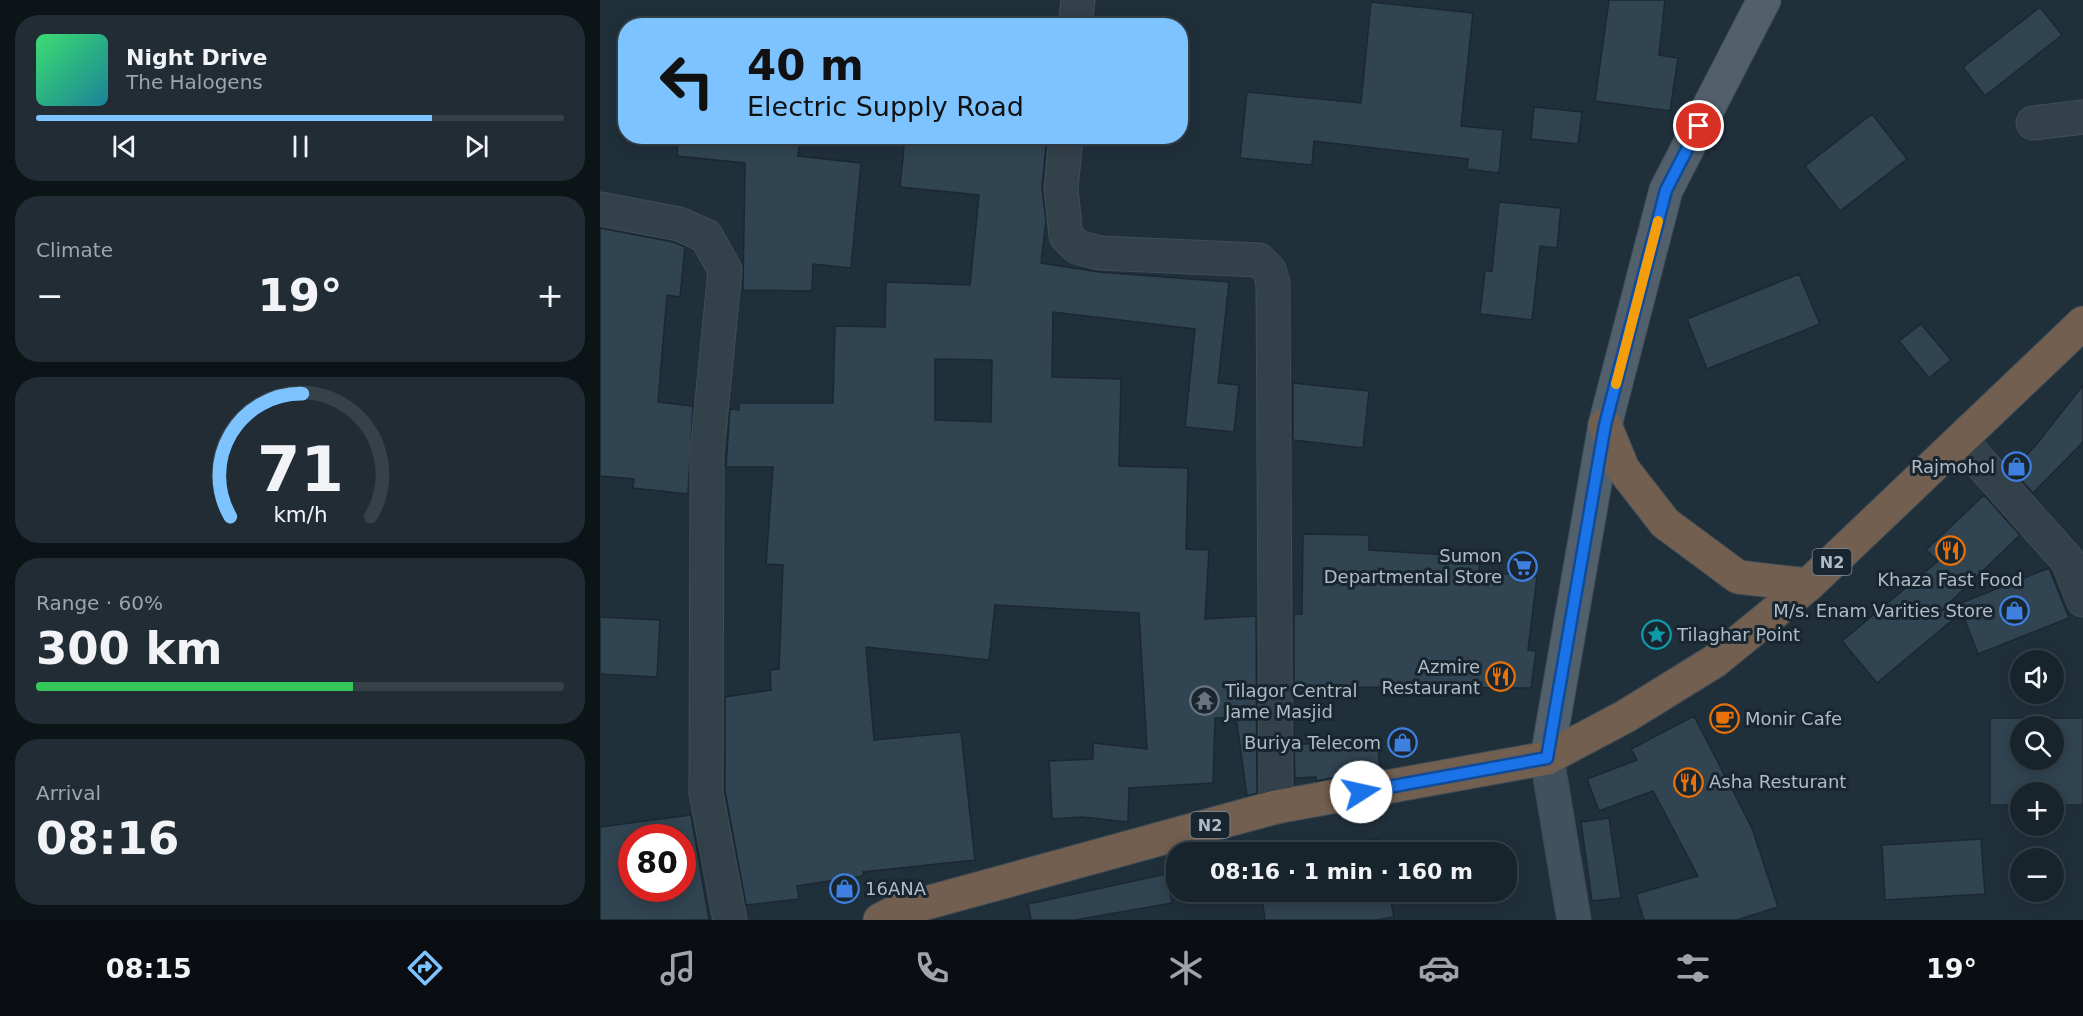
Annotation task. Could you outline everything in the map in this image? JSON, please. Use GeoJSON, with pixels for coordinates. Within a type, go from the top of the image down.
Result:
{"type":"FeatureCollection","features":[{"type":"Feature","properties":{"kind":"highway","name":"N2"},"geometry":{"type":"LineString","coordinates":[[880,920],[908,908],[1276,807],[1547,758],[1626,716],[1715,661],[1808,585],[2083,322]]}},
{"type":"Feature","properties":{"kind":"highway"},"geometry":{"type":"LineString","coordinates":[[1605,425],[1623,469],[1665,523],[1738,577],[1808,585]]}},
{"type":"Feature","properties":{"kind":"main road"},"geometry":{"type":"LineString","coordinates":[[1547,758],[1605,425],[1666,190],[1764,0]]}},
{"type":"Feature","properties":{"kind":"street"},"geometry":{"type":"LineString","coordinates":[[1077,18],[1078,0]]}},
{"type":"Feature","properties":{"kind":"street"},"geometry":{"type":"LineString","coordinates":[[2033,123],[2083,117]]}},
{"type":"Feature","properties":{"kind":"street"},"geometry":{"type":"LineString","coordinates":[[1065,144],[1061,189],[1066,236],[1077,247],[1100,253],[1258,260],[1269,270],[1273,295],[1276,807]]}},
{"type":"Feature","properties":{"kind":"street"},"geometry":{"type":"LineString","coordinates":[[600,209],[679,224],[706,236],[725,270],[707,452],[706,794],[730,920]]}},
{"type":"Feature","properties":{"kind":"street"},"geometry":{"type":"LineString","coordinates":[[1960,441],[2068,561],[2083,600]]}},
{"type":"Feature","properties":{"kind":"street"},"geometry":{"type":"LineString","coordinates":[[1547,758],[1574,920]]}},
{"type":"Feature","properties":{"kind":"building"},"geometry":{"type":"Polygon","coordinates":[[[1609,0],[1665,0],[1659,55],[1678,58],[1670,111],[1595,101],[1609,0]]]}},
{"type":"Feature","properties":{"kind":"building"},"geometry":{"type":"Polygon","coordinates":[[[1371,2],[1473,13],[1461,126],[1503,130],[1499,173],[1467,169],[1468,159],[1314,141],[1312,165],[1240,158],[1247,92],[1361,103],[1371,2]]]}},
{"type":"Feature","properties":{"kind":"building"},"geometry":{"type":"Polygon","coordinates":[[[2040,7],[2062,35],[1985,96],[1963,67],[2040,7]]]}},
{"type":"Feature","properties":{"kind":"building"},"geometry":{"type":"Polygon","coordinates":[[[1534,107],[1582,112],[1578,144],[1531,139],[1534,107]]]}},
{"type":"Feature","properties":{"kind":"building"},"geometry":{"type":"Polygon","coordinates":[[[1872,114],[1907,159],[1840,211],[1805,166],[1872,114]]]}},
{"type":"Feature","properties":{"kind":"building"},"geometry":{"type":"Polygon","coordinates":[[[678,144],[799,144],[798,156],[861,163],[851,268],[813,264],[812,291],[743,290],[745,163],[677,156],[678,144]]]}},
{"type":"Feature","properties":{"kind":"building"},"geometry":{"type":"Polygon","coordinates":[[[904,144],[1046,144],[1042,187],[1046,221],[1041,263],[1099,272],[1229,282],[1218,383],[1239,385],[1234,432],[1185,427],[1195,329],[1053,312],[1052,377],[1121,379],[1119,466],[1188,468],[1186,549],[1209,550],[1205,619],[1256,616],[1257,793],[1247,796],[1236,717],[1215,718],[1213,783],[1129,788],[1128,822],[1082,817],[1052,819],[1049,761],[1093,759],[1093,743],[1147,749],[1139,613],[995,605],[989,660],[866,647],[874,740],[961,732],[975,860],[863,872],[863,876],[797,886],[799,899],[746,905],[725,791],[725,697],[771,690],[770,670],[779,669],[783,565],[766,564],[773,467],[726,467],[730,409],[739,410],[739,403],[833,403],[835,326],[885,327],[886,282],[970,285],[979,195],[900,187],[904,144]],[[935,359],[935,420],[991,422],[992,360],[935,359]]]}},
{"type":"Feature","properties":{"kind":"building"},"geometry":{"type":"Polygon","coordinates":[[[1499,202],[1561,208],[1557,248],[1540,246],[1532,320],[1480,314],[1485,271],[1492,271],[1499,202]]]}},
{"type":"Feature","properties":{"kind":"building"},"geometry":{"type":"Polygon","coordinates":[[[600,228],[673,242],[685,247],[680,297],[667,295],[658,402],[693,406],[688,494],[633,488],[634,479],[600,476],[600,228]]]}},
{"type":"Feature","properties":{"kind":"building"},"geometry":{"type":"Polygon","coordinates":[[[1799,274],[1820,324],[1707,369],[1687,319],[1799,274]]]}},
{"type":"Feature","properties":{"kind":"building"},"geometry":{"type":"Polygon","coordinates":[[[1921,324],[1951,360],[1929,378],[1899,341],[1921,324]]]}},
{"type":"Feature","properties":{"kind":"building"},"geometry":{"type":"Polygon","coordinates":[[[1293,383],[1369,391],[1363,448],[1293,440],[1293,383]]]}},
{"type":"Feature","properties":{"kind":"building"},"geometry":{"type":"Polygon","coordinates":[[[2083,385],[2083,442],[2033,493],[2012,470],[2036,445],[2083,385]]]}},
{"type":"Feature","properties":{"kind":"building"},"geometry":{"type":"Polygon","coordinates":[[[1984,495],[2020,535],[1941,611],[2049,568],[2069,618],[1978,654],[1962,612],[1877,683],[1842,641],[1938,561],[1926,550],[1984,495]]]}},
{"type":"Feature","properties":{"kind":"building"},"geometry":{"type":"Polygon","coordinates":[[[1303,534],[1369,535],[1369,550],[1480,557],[1479,571],[1537,577],[1528,650],[1536,651],[1531,688],[1294,687],[1294,614],[1302,614],[1303,534]]]}},
{"type":"Feature","properties":{"kind":"building"},"geometry":{"type":"Polygon","coordinates":[[[600,617],[660,620],[657,677],[600,674],[600,617]]]}},
{"type":"Feature","properties":{"kind":"building"},"geometry":{"type":"Polygon","coordinates":[[[1694,716],[1752,828],[1778,907],[1737,920],[1644,920],[1636,894],[1698,876],[1653,791],[1599,811],[1587,779],[1637,760],[1631,749],[1694,716]]]}},
{"type":"Feature","properties":{"kind":"building"},"geometry":{"type":"Polygon","coordinates":[[[1990,718],[2010,718],[2010,770],[2064,770],[2064,718],[2083,718],[2083,805],[2064,805],[2064,782],[2010,782],[2010,805],[1990,805],[1990,718]]]}},
{"type":"Feature","properties":{"kind":"building"},"geometry":{"type":"Polygon","coordinates":[[[1377,738],[1380,769],[1316,781],[1316,777],[1295,778],[1294,745],[1377,738]]]}},
{"type":"Feature","properties":{"kind":"building"},"geometry":{"type":"Polygon","coordinates":[[[691,815],[693,824],[623,824],[691,815]]]}},
{"type":"Feature","properties":{"kind":"building"},"geometry":{"type":"Polygon","coordinates":[[[1609,818],[1621,898],[1592,901],[1581,822],[1609,818]]]}},
{"type":"Feature","properties":{"kind":"building"},"geometry":{"type":"Polygon","coordinates":[[[618,825],[618,902],[696,902],[696,844],[709,920],[600,920],[600,827],[618,825]]]}},
{"type":"Feature","properties":{"kind":"building"},"geometry":{"type":"Polygon","coordinates":[[[1378,839],[1379,842],[1362,842],[1378,839]]]}},
{"type":"Feature","properties":{"kind":"building"},"geometry":{"type":"Polygon","coordinates":[[[1981,839],[1985,894],[1885,900],[1882,845],[1981,839]]]}},
{"type":"Feature","properties":{"kind":"building"},"geometry":{"type":"Polygon","coordinates":[[[1166,874],[1166,902],[1172,903],[1075,920],[1031,920],[1028,904],[1166,874]]]}},
{"type":"Feature","properties":{"kind":"building"},"geometry":{"type":"Polygon","coordinates":[[[1263,902],[1391,902],[1394,917],[1376,920],[1265,920],[1263,902]]]}},
{"type":"Feature","properties":{"kind":"slow traffic"},"geometry":{"type":"LineString","coordinates":[[1616,384],[1658,221]]}},
{"type":"Feature","properties":{"kind":"place","name":"Rajmohol"},"geometry":{"type":"Point","coordinates":[2016,467]}},
{"type":"Feature","properties":{"kind":"place","name":"Khaza Fast Food"},"geometry":{"type":"Point","coordinates":[1950,551]}},
{"type":"Feature","properties":{"kind":"place","name":"Sumon Departmental Store"},"geometry":{"type":"Point","coordinates":[1523,566]}},
{"type":"Feature","properties":{"kind":"place","name":"M/s. Enam Varities Store"},"geometry":{"type":"Point","coordinates":[2014,611]}},
{"type":"Feature","properties":{"kind":"place","name":"Tilaghar Point"},"geometry":{"type":"Point","coordinates":[1656,635]}},
{"type":"Feature","properties":{"kind":"place","name":"Azmire Restaurant"},"geometry":{"type":"Point","coordinates":[1501,677]}},
{"type":"Feature","properties":{"kind":"place","name":"Tilagor Central Jame Masjid"},"geometry":{"type":"Point","coordinates":[1204,701]}},
{"type":"Feature","properties":{"kind":"place","name":"Monir Cafe"},"geometry":{"type":"Point","coordinates":[1724,719]}},
{"type":"Feature","properties":{"kind":"place","name":"Buriya Telecom"},"geometry":{"type":"Point","coordinates":[1402,743]}},
{"type":"Feature","properties":{"kind":"place","name":"Asha Resturant"},"geometry":{"type":"Point","coordinates":[1688,782]}},
{"type":"Feature","properties":{"kind":"place","name":"16ANA"},"geometry":{"type":"Point","coordinates":[844,889]}},
{"type":"Feature","properties":{"kind":"route"},"geometry":{"type":"LineString","coordinates":[[1361,792],[1547,758],[1562,686],[1605,425],[1666,190],[1699,126]]}}]}
